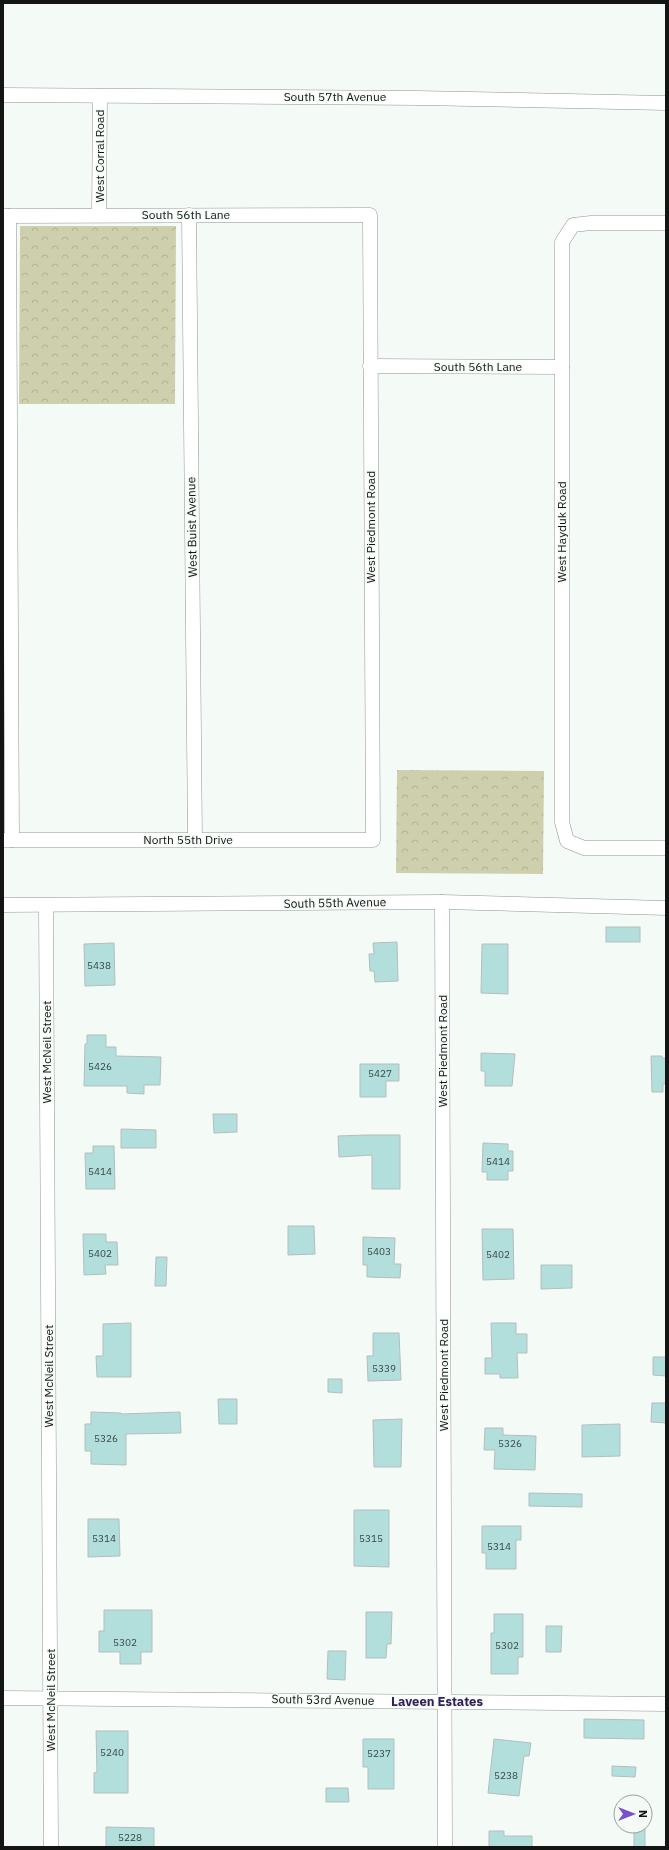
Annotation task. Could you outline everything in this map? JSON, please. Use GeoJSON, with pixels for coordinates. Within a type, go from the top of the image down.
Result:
{"type":"FeatureCollection","features":[{"type":"Feature","properties":{"kind":"street","name":"South 57th Avenue"},"geometry":{"type":"LineString","coordinates":[[3,96],[418,98],[666,103]]}},
{"type":"Feature","properties":{"kind":"street","name":"West Corral Road"},"geometry":{"type":"LineString","coordinates":[[99,215],[100,96]]}},
{"type":"Feature","properties":{"kind":"street","name":"South 56th Lane"},"geometry":{"type":"LineString","coordinates":[[6,216],[189,214],[370,215]]}},
{"type":"Feature","properties":{"kind":"street","name":"West Buist Avenue"},"geometry":{"type":"LineString","coordinates":[[189,214],[195,840]]}},
{"type":"Feature","properties":{"kind":"street","name":"West Piedmont Road"},"geometry":{"type":"LineString","coordinates":[[370,215],[373,840]]}},
{"type":"Feature","properties":{"kind":"street"},"geometry":{"type":"LineString","coordinates":[[6,216],[7,840]]}},
{"type":"Feature","properties":{"kind":"street","name":"West Hayduk Road"},"geometry":{"type":"LineString","coordinates":[[666,223],[591,223],[573,225],[562,242],[562,822],[567,841],[584,848],[666,848]]}},
{"type":"Feature","properties":{"kind":"street","name":"South 56th Lane"},"geometry":{"type":"LineString","coordinates":[[370,366],[562,367]]}},
{"type":"Feature","properties":{"kind":"street","name":"North 55th Drive"},"geometry":{"type":"LineString","coordinates":[[7,840],[373,840]]}},
{"type":"Feature","properties":{"kind":"street","name":"West Piedmont Road"},"geometry":{"type":"LineString","coordinates":[[442,902],[445,1847]]}},
{"type":"Feature","properties":{"kind":"street","name":"South 55th Avenue"},"geometry":{"type":"LineString","coordinates":[[3,905],[46,906],[442,902],[666,908]]}},
{"type":"Feature","properties":{"kind":"street","name":"West McNeil Street"},"geometry":{"type":"LineString","coordinates":[[46,906],[51,1847]]}},
{"type":"Feature","properties":{"kind":"street","name":"South 53rd Avenue"},"geometry":{"type":"LineString","coordinates":[[3,1698],[666,1704]]}},
{"type":"Feature","properties":{"kind":"green space"},"geometry":{"type":"Polygon","coordinates":[[[20,226],[176,226],[175,404],[19,404],[20,226]]]}},
{"type":"Feature","properties":{"kind":"green space"},"geometry":{"type":"Polygon","coordinates":[[[397,770],[544,771],[543,874],[396,873],[397,770]]]}},
{"type":"Feature","properties":{"kind":"building"},"geometry":{"type":"Polygon","coordinates":[[[606,927],[640,927],[640,942],[606,942],[606,927]]]}},
{"type":"Feature","properties":{"kind":"building"},"geometry":{"type":"Polygon","coordinates":[[[397,942],[398,981],[375,982],[374,971],[370,971],[369,954],[374,954],[373,943],[397,942]]]}},
{"type":"Feature","properties":{"kind":"building"},"geometry":{"type":"Polygon","coordinates":[[[114,943],[115,985],[85,986],[84,944],[114,943]]]}},
{"type":"Feature","properties":{"kind":"building"},"geometry":{"type":"Polygon","coordinates":[[[482,944],[508,944],[508,994],[481,993],[482,944]]]}},
{"type":"Feature","properties":{"kind":"building"},"geometry":{"type":"Polygon","coordinates":[[[87,1035],[106,1035],[106,1047],[116,1047],[116,1056],[161,1057],[160,1085],[144,1085],[144,1094],[127,1093],[127,1086],[84,1086],[85,1044],[87,1044],[87,1035]]]}},
{"type":"Feature","properties":{"kind":"building"},"geometry":{"type":"Polygon","coordinates":[[[481,1053],[515,1054],[512,1086],[485,1086],[485,1071],[481,1071],[481,1053]]]}},
{"type":"Feature","properties":{"kind":"building"},"geometry":{"type":"Polygon","coordinates":[[[651,1056],[662,1056],[662,1058],[666,1058],[666,1084],[663,1084],[663,1092],[652,1092],[651,1056]]]}},
{"type":"Feature","properties":{"kind":"building"},"geometry":{"type":"Polygon","coordinates":[[[360,1064],[399,1064],[399,1081],[386,1081],[386,1097],[360,1097],[360,1064]]]}},
{"type":"Feature","properties":{"kind":"building"},"geometry":{"type":"Polygon","coordinates":[[[213,1114],[237,1114],[237,1132],[214,1133],[213,1114]]]}},
{"type":"Feature","properties":{"kind":"building"},"geometry":{"type":"Polygon","coordinates":[[[121,1129],[156,1130],[156,1148],[121,1148],[121,1129]]]}},
{"type":"Feature","properties":{"kind":"building"},"geometry":{"type":"Polygon","coordinates":[[[400,1135],[400,1189],[372,1189],[372,1155],[339,1157],[338,1136],[400,1135]]]}},
{"type":"Feature","properties":{"kind":"building"},"geometry":{"type":"Polygon","coordinates":[[[483,1143],[508,1144],[508,1151],[513,1151],[513,1171],[508,1171],[508,1180],[487,1180],[487,1172],[482,1172],[483,1143]]]}},
{"type":"Feature","properties":{"kind":"building"},"geometry":{"type":"Polygon","coordinates":[[[93,1146],[114,1146],[115,1189],[86,1189],[85,1153],[93,1153],[93,1146]]]}},
{"type":"Feature","properties":{"kind":"building"},"geometry":{"type":"Polygon","coordinates":[[[288,1226],[314,1226],[315,1254],[288,1255],[288,1226]]]}},
{"type":"Feature","properties":{"kind":"building"},"geometry":{"type":"Polygon","coordinates":[[[482,1229],[513,1229],[514,1279],[483,1280],[482,1229]]]}},
{"type":"Feature","properties":{"kind":"building"},"geometry":{"type":"Polygon","coordinates":[[[83,1234],[106,1234],[106,1242],[117,1242],[118,1265],[105,1265],[106,1274],[84,1275],[83,1234]]]}},
{"type":"Feature","properties":{"kind":"building"},"geometry":{"type":"Polygon","coordinates":[[[363,1237],[395,1238],[394,1264],[401,1264],[400,1278],[367,1277],[367,1265],[363,1265],[363,1237]]]}},
{"type":"Feature","properties":{"kind":"building"},"geometry":{"type":"Polygon","coordinates":[[[156,1257],[167,1257],[166,1286],[155,1286],[156,1257]]]}},
{"type":"Feature","properties":{"kind":"building"},"geometry":{"type":"Polygon","coordinates":[[[541,1265],[572,1265],[572,1288],[541,1289],[541,1265]]]}},
{"type":"Feature","properties":{"kind":"building"},"geometry":{"type":"Polygon","coordinates":[[[131,1323],[131,1377],[97,1377],[96,1356],[103,1356],[103,1324],[131,1323]]]}},
{"type":"Feature","properties":{"kind":"building"},"geometry":{"type":"Polygon","coordinates":[[[491,1323],[516,1323],[516,1334],[527,1334],[527,1353],[517,1353],[518,1378],[500,1378],[500,1374],[485,1374],[485,1358],[492,1358],[491,1323]]]}},
{"type":"Feature","properties":{"kind":"building"},"geometry":{"type":"Polygon","coordinates":[[[373,1333],[399,1333],[401,1380],[368,1381],[367,1356],[373,1356],[373,1333]]]}},
{"type":"Feature","properties":{"kind":"building"},"geometry":{"type":"Polygon","coordinates":[[[653,1357],[666,1357],[666,1376],[653,1375],[653,1357]]]}},
{"type":"Feature","properties":{"kind":"building"},"geometry":{"type":"Polygon","coordinates":[[[328,1379],[342,1379],[342,1393],[328,1392],[328,1379]]]}},
{"type":"Feature","properties":{"kind":"building"},"geometry":{"type":"Polygon","coordinates":[[[218,1399],[237,1399],[237,1424],[219,1424],[218,1399]]]}},
{"type":"Feature","properties":{"kind":"building"},"geometry":{"type":"Polygon","coordinates":[[[652,1403],[666,1403],[666,1423],[651,1422],[652,1403]]]}},
{"type":"Feature","properties":{"kind":"building"},"geometry":{"type":"Polygon","coordinates":[[[91,1412],[121,1414],[180,1412],[181,1433],[126,1434],[126,1465],[91,1464],[91,1451],[85,1451],[85,1424],[91,1424],[91,1412]]]}},
{"type":"Feature","properties":{"kind":"building"},"geometry":{"type":"Polygon","coordinates":[[[402,1419],[401,1467],[374,1467],[373,1420],[402,1419]]]}},
{"type":"Feature","properties":{"kind":"building"},"geometry":{"type":"Polygon","coordinates":[[[620,1424],[620,1456],[582,1457],[582,1425],[620,1424]]]}},
{"type":"Feature","properties":{"kind":"building"},"geometry":{"type":"Polygon","coordinates":[[[485,1428],[503,1428],[503,1435],[536,1436],[535,1470],[494,1469],[495,1450],[484,1450],[485,1428]]]}},
{"type":"Feature","properties":{"kind":"building"},"geometry":{"type":"Polygon","coordinates":[[[529,1493],[582,1494],[582,1507],[529,1506],[529,1493]]]}},
{"type":"Feature","properties":{"kind":"building"},"geometry":{"type":"Polygon","coordinates":[[[354,1510],[389,1510],[389,1567],[354,1566],[354,1510]]]}},
{"type":"Feature","properties":{"kind":"building"},"geometry":{"type":"Polygon","coordinates":[[[88,1519],[119,1519],[120,1556],[88,1557],[88,1519]]]}},
{"type":"Feature","properties":{"kind":"building"},"geometry":{"type":"Polygon","coordinates":[[[482,1526],[521,1526],[521,1540],[516,1540],[516,1569],[486,1569],[486,1553],[482,1553],[482,1526]]]}},
{"type":"Feature","properties":{"kind":"building"},"geometry":{"type":"Polygon","coordinates":[[[104,1610],[152,1610],[152,1652],[141,1652],[141,1664],[120,1664],[120,1652],[99,1652],[99,1631],[104,1631],[104,1610]]]}},
{"type":"Feature","properties":{"kind":"building"},"geometry":{"type":"Polygon","coordinates":[[[366,1612],[392,1612],[391,1644],[387,1644],[386,1658],[366,1658],[366,1612]]]}},
{"type":"Feature","properties":{"kind":"building"},"geometry":{"type":"Polygon","coordinates":[[[494,1614],[523,1614],[523,1657],[518,1657],[518,1674],[491,1674],[491,1633],[494,1633],[494,1614]]]}},
{"type":"Feature","properties":{"kind":"building"},"geometry":{"type":"Polygon","coordinates":[[[546,1626],[562,1626],[561,1652],[546,1652],[546,1626]]]}},
{"type":"Feature","properties":{"kind":"building"},"geometry":{"type":"Polygon","coordinates":[[[328,1651],[346,1651],[345,1680],[327,1679],[328,1651]]]}},
{"type":"Feature","properties":{"kind":"building"},"geometry":{"type":"Polygon","coordinates":[[[584,1719],[644,1720],[644,1739],[584,1738],[584,1719]]]}},
{"type":"Feature","properties":{"kind":"building"},"geometry":{"type":"Polygon","coordinates":[[[96,1731],[128,1731],[128,1793],[94,1793],[94,1773],[97,1772],[96,1731]]]}},
{"type":"Feature","properties":{"kind":"building"},"geometry":{"type":"Polygon","coordinates":[[[363,1739],[394,1739],[394,1789],[368,1789],[368,1767],[363,1767],[363,1739]]]}},
{"type":"Feature","properties":{"kind":"building"},"geometry":{"type":"Polygon","coordinates":[[[494,1739],[531,1743],[529,1756],[524,1756],[519,1796],[488,1793],[494,1739]]]}},
{"type":"Feature","properties":{"kind":"building"},"geometry":{"type":"Polygon","coordinates":[[[612,1766],[636,1767],[635,1777],[612,1776],[612,1766]]]}},
{"type":"Feature","properties":{"kind":"building"},"geometry":{"type":"Polygon","coordinates":[[[326,1788],[348,1788],[349,1802],[326,1802],[326,1788]]]}},
{"type":"Feature","properties":{"kind":"building"},"geometry":{"type":"Polygon","coordinates":[[[106,1827],[154,1828],[154,1847],[106,1847],[106,1827]]]}},
{"type":"Feature","properties":{"kind":"building"},"geometry":{"type":"Polygon","coordinates":[[[489,1831],[504,1831],[504,1836],[532,1836],[532,1847],[489,1847],[489,1831]]]}},
{"type":"Feature","properties":{"kind":"building"},"geometry":{"type":"Polygon","coordinates":[[[634,1834],[645,1834],[645,1847],[634,1847],[634,1834]]]}},
{"type":"Feature","properties":{"kind":"district","name":"Laveen Estates"},"geometry":{"type":"Point","coordinates":[437,1701]}}]}
